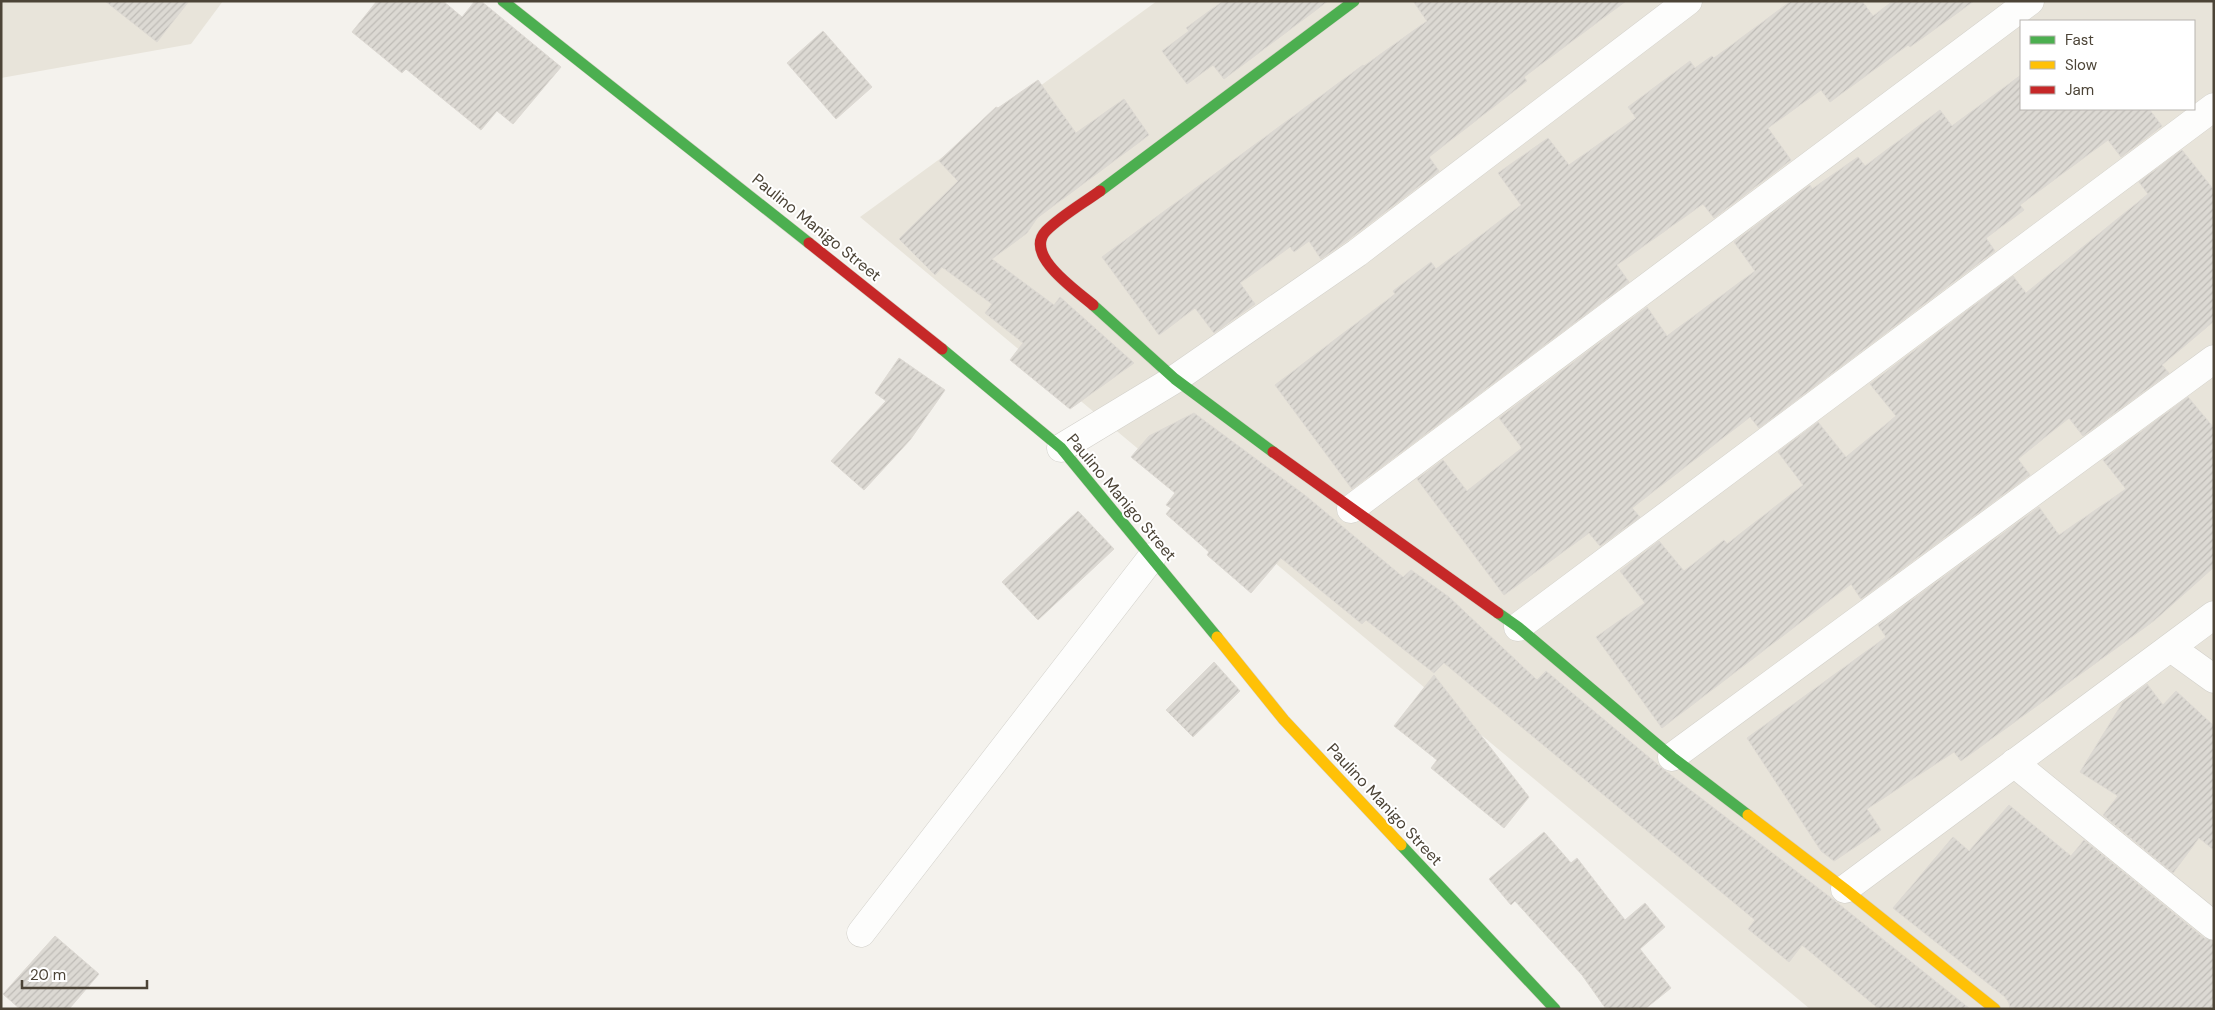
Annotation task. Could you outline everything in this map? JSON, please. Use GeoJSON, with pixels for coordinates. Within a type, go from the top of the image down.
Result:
{"type":"FeatureCollection","features":[{"type":"Feature","properties":{"kind":"street","name":"Paulino Manigo Street"},"geometry":{"type":"LineString","coordinates":[[503,1],[931,339],[1061,448],[1284,720],[1555,1009]]}},
{"type":"Feature","properties":{"kind":"street"},"geometry":{"type":"LineString","coordinates":[[1354,1],[1046,231],[1040,238],[1039,244],[1042,258],[1175,379],[1351,509],[1518,626],[1672,757],[1845,888],[1995,1009]]}},
{"type":"Feature","properties":{"kind":"street"},"geometry":{"type":"LineString","coordinates":[[1061,448],[1175,379],[1358,253],[1688,1]]}},
{"type":"Feature","properties":{"kind":"street"},"geometry":{"type":"LineString","coordinates":[[1351,509],[2030,1]]}},
{"type":"Feature","properties":{"kind":"street"},"geometry":{"type":"LineString","coordinates":[[1518,626],[2214,107]]}},
{"type":"Feature","properties":{"kind":"street"},"geometry":{"type":"LineString","coordinates":[[1672,757],[2214,359]]}},
{"type":"Feature","properties":{"kind":"street"},"geometry":{"type":"LineString","coordinates":[[861,934],[1152,557]]}},
{"type":"Feature","properties":{"kind":"street"},"geometry":{"type":"LineString","coordinates":[[1845,888],[2214,615]]}},
{"type":"Feature","properties":{"kind":"street"},"geometry":{"type":"LineString","coordinates":[[2171,648],[2214,680]]}},
{"type":"Feature","properties":{"kind":"street"},"geometry":{"type":"LineString","coordinates":[[2014,763],[2214,926]]}},
{"type":"Feature","properties":{"kind":"shaded area"},"geometry":{"type":"Polygon","coordinates":[[[1,1],[223,1],[191,44],[1,78],[1,1]]]}},
{"type":"Feature","properties":{"kind":"shaded area"},"geometry":{"type":"Polygon","coordinates":[[[1157,1],[2214,1],[2214,1009],[1810,1009],[860,217],[1157,1]]]}},
{"type":"Feature","properties":{"kind":"building"},"geometry":{"type":"Polygon","coordinates":[[[105,1],[189,1],[157,42],[105,1]]]}},
{"type":"Feature","properties":{"kind":"building"},"geometry":{"type":"Polygon","coordinates":[[[377,1],[443,1],[462,17],[475,1],[481,1],[561,67],[513,124],[497,111],[481,130],[406,69],[402,73],[352,32],[377,1]]]}},
{"type":"Feature","properties":{"kind":"building"},"geometry":{"type":"Polygon","coordinates":[[[1223,1],[1328,1],[1224,79],[1213,65],[1187,84],[1162,51],[1189,31],[1186,28],[1223,1]]]}},
{"type":"Feature","properties":{"kind":"building"},"geometry":{"type":"Polygon","coordinates":[[[1413,1],[1626,1],[1524,77],[1527,81],[1429,157],[1439,171],[1348,240],[1321,259],[1309,241],[1294,252],[1290,247],[1240,283],[1255,304],[1214,333],[1195,308],[1159,335],[1102,257],[1363,65],[1427,21],[1413,1]]]}},
{"type":"Feature","properties":{"kind":"building"},"geometry":{"type":"Polygon","coordinates":[[[1791,1],[1862,1],[1873,16],[1893,1],[1974,1],[1910,47],[1908,45],[1830,102],[1821,90],[1768,128],[1791,160],[1714,218],[1703,204],[1617,265],[1629,282],[1352,489],[1275,385],[1395,294],[1393,291],[1431,262],[1436,269],[1521,205],[1498,173],[1548,138],[1569,165],[1636,118],[1628,107],[1690,61],[1695,68],[1712,56],[1714,58],[1791,1]]]}},
{"type":"Feature","properties":{"kind":"building"},"geometry":{"type":"Polygon","coordinates":[[[823,31],[872,87],[836,119],[787,63],[823,31]]]}},
{"type":"Feature","properties":{"kind":"building"},"geometry":{"type":"Polygon","coordinates":[[[2020,76],[2020,110],[2150,110],[2162,126],[2121,157],[2108,140],[2020,205],[2024,210],[1986,238],[1995,251],[1759,428],[1750,417],[1632,508],[1640,517],[1600,546],[1589,533],[1504,595],[1417,479],[1443,460],[1467,491],[1522,448],[1499,418],[1647,307],[1667,336],[1755,271],[1734,242],[1810,185],[1812,189],[1858,157],[1865,166],[1940,110],[1952,126],[2020,76]]]}},
{"type":"Feature","properties":{"kind":"building"},"geometry":{"type":"Polygon","coordinates":[[[1038,80],[1076,133],[1124,99],[1149,135],[1037,218],[1027,233],[992,259],[1054,305],[1060,297],[1134,363],[1070,409],[1010,360],[1023,343],[985,313],[992,304],[942,267],[935,275],[899,239],[958,181],[939,161],[996,107],[998,108],[1038,80]]]}},
{"type":"Feature","properties":{"kind":"building"},"geometry":{"type":"Polygon","coordinates":[[[2182,150],[2214,190],[2214,321],[2162,365],[2169,373],[2083,436],[2069,418],[2018,459],[2030,475],[1861,599],[1851,584],[1662,728],[1596,637],[1645,603],[1620,571],[1659,541],[1684,571],[1724,540],[1727,544],[1803,485],[1778,452],[1818,422],[1846,457],[1896,416],[1870,384],[2013,276],[2026,293],[2148,194],[2139,182],[2182,150]]]}},
{"type":"Feature","properties":{"kind":"building"},"geometry":{"type":"Polygon","coordinates":[[[899,358],[945,390],[910,440],[864,490],[831,461],[886,401],[875,393],[899,358]]]}},
{"type":"Feature","properties":{"kind":"building"},"geometry":{"type":"Polygon","coordinates":[[[2188,397],[2214,428],[2214,567],[2155,620],[1961,761],[1954,752],[1867,809],[1881,830],[1834,861],[1821,851],[1747,738],[1886,637],[1878,625],[2039,507],[2059,535],[2126,489],[2103,460],[2188,397]]]}},
{"type":"Feature","properties":{"kind":"building"},"geometry":{"type":"Polygon","coordinates":[[[1194,413],[1306,496],[1403,577],[1411,570],[1449,597],[1537,680],[1546,671],[1663,769],[1835,901],[1970,1009],[1879,1009],[1802,945],[1789,962],[1748,929],[1755,920],[1444,663],[1434,673],[1366,620],[1362,624],[1281,558],[1251,593],[1207,555],[1209,552],[1166,514],[1171,508],[1166,505],[1175,493],[1131,457],[1149,436],[1194,413]]]}},
{"type":"Feature","properties":{"kind":"building"},"geometry":{"type":"Polygon","coordinates":[[[1078,511],[1114,549],[1038,620],[1002,582],[1078,511]]]}},
{"type":"Feature","properties":{"kind":"building"},"geometry":{"type":"Polygon","coordinates":[[[1214,662],[1240,691],[1193,737],[1166,710],[1214,662]]]}},
{"type":"Feature","properties":{"kind":"building"},"geometry":{"type":"Polygon","coordinates":[[[1434,675],[1529,797],[1504,828],[1431,768],[1437,760],[1394,726],[1434,675]]]}},
{"type":"Feature","properties":{"kind":"building"},"geometry":{"type":"Polygon","coordinates":[[[2147,684],[2163,705],[2176,691],[2214,726],[2214,850],[2199,838],[2173,873],[2103,815],[2118,796],[2080,772],[2123,702],[2147,684]]]}},
{"type":"Feature","properties":{"kind":"building"},"geometry":{"type":"Polygon","coordinates":[[[2009,805],[2071,856],[2084,840],[2204,938],[2214,941],[2214,1009],[2010,1009],[2005,997],[1893,908],[1953,837],[1969,851],[2009,805]]]}},
{"type":"Feature","properties":{"kind":"building"},"geometry":{"type":"Polygon","coordinates":[[[1544,832],[1571,863],[1577,858],[1625,920],[1645,903],[1665,927],[1640,949],[1671,988],[1645,1009],[1606,1009],[1582,975],[1515,901],[1511,905],[1489,879],[1544,832]]]}},
{"type":"Feature","properties":{"kind":"building"},"geometry":{"type":"Polygon","coordinates":[[[55,936],[99,974],[69,1009],[20,1009],[3,994],[55,936]]]}},
{"type":"Feature","properties":{"kind":"traffic: fast"},"geometry":{"type":"LineString","coordinates":[[503,1],[809,243]]}},
{"type":"Feature","properties":{"kind":"traffic: fast"},"geometry":{"type":"LineString","coordinates":[[1100,191],[1354,1]]}},
{"type":"Feature","properties":{"kind":"traffic: fast"},"geometry":{"type":"LineString","coordinates":[[1093,305],[1175,379],[1273,452]]}},
{"type":"Feature","properties":{"kind":"traffic: fast"},"geometry":{"type":"LineString","coordinates":[[942,349],[1061,448],[1217,637]]}},
{"type":"Feature","properties":{"kind":"traffic: fast"},"geometry":{"type":"LineString","coordinates":[[1498,613],[1518,627],[1672,757],[1748,815]]}},
{"type":"Feature","properties":{"kind":"traffic: fast"},"geometry":{"type":"LineString","coordinates":[[1401,845],[1555,1009]]}},
{"type":"Feature","properties":{"kind":"traffic: slow"},"geometry":{"type":"LineString","coordinates":[[1217,637],[1284,720],[1401,845]]}},
{"type":"Feature","properties":{"kind":"traffic: slow"},"geometry":{"type":"LineString","coordinates":[[1748,815],[1845,889],[1995,1009]]}},
{"type":"Feature","properties":{"kind":"traffic: jam"},"geometry":{"type":"LineString","coordinates":[[1093,305],[1055,272],[1041,251],[1041,240],[1046,231],[1065,215],[1100,191]]}},
{"type":"Feature","properties":{"kind":"traffic: jam"},"geometry":{"type":"LineString","coordinates":[[809,243],[942,349]]}},
{"type":"Feature","properties":{"kind":"traffic: jam"},"geometry":{"type":"LineString","coordinates":[[1273,452],[1498,613]]}}]}
